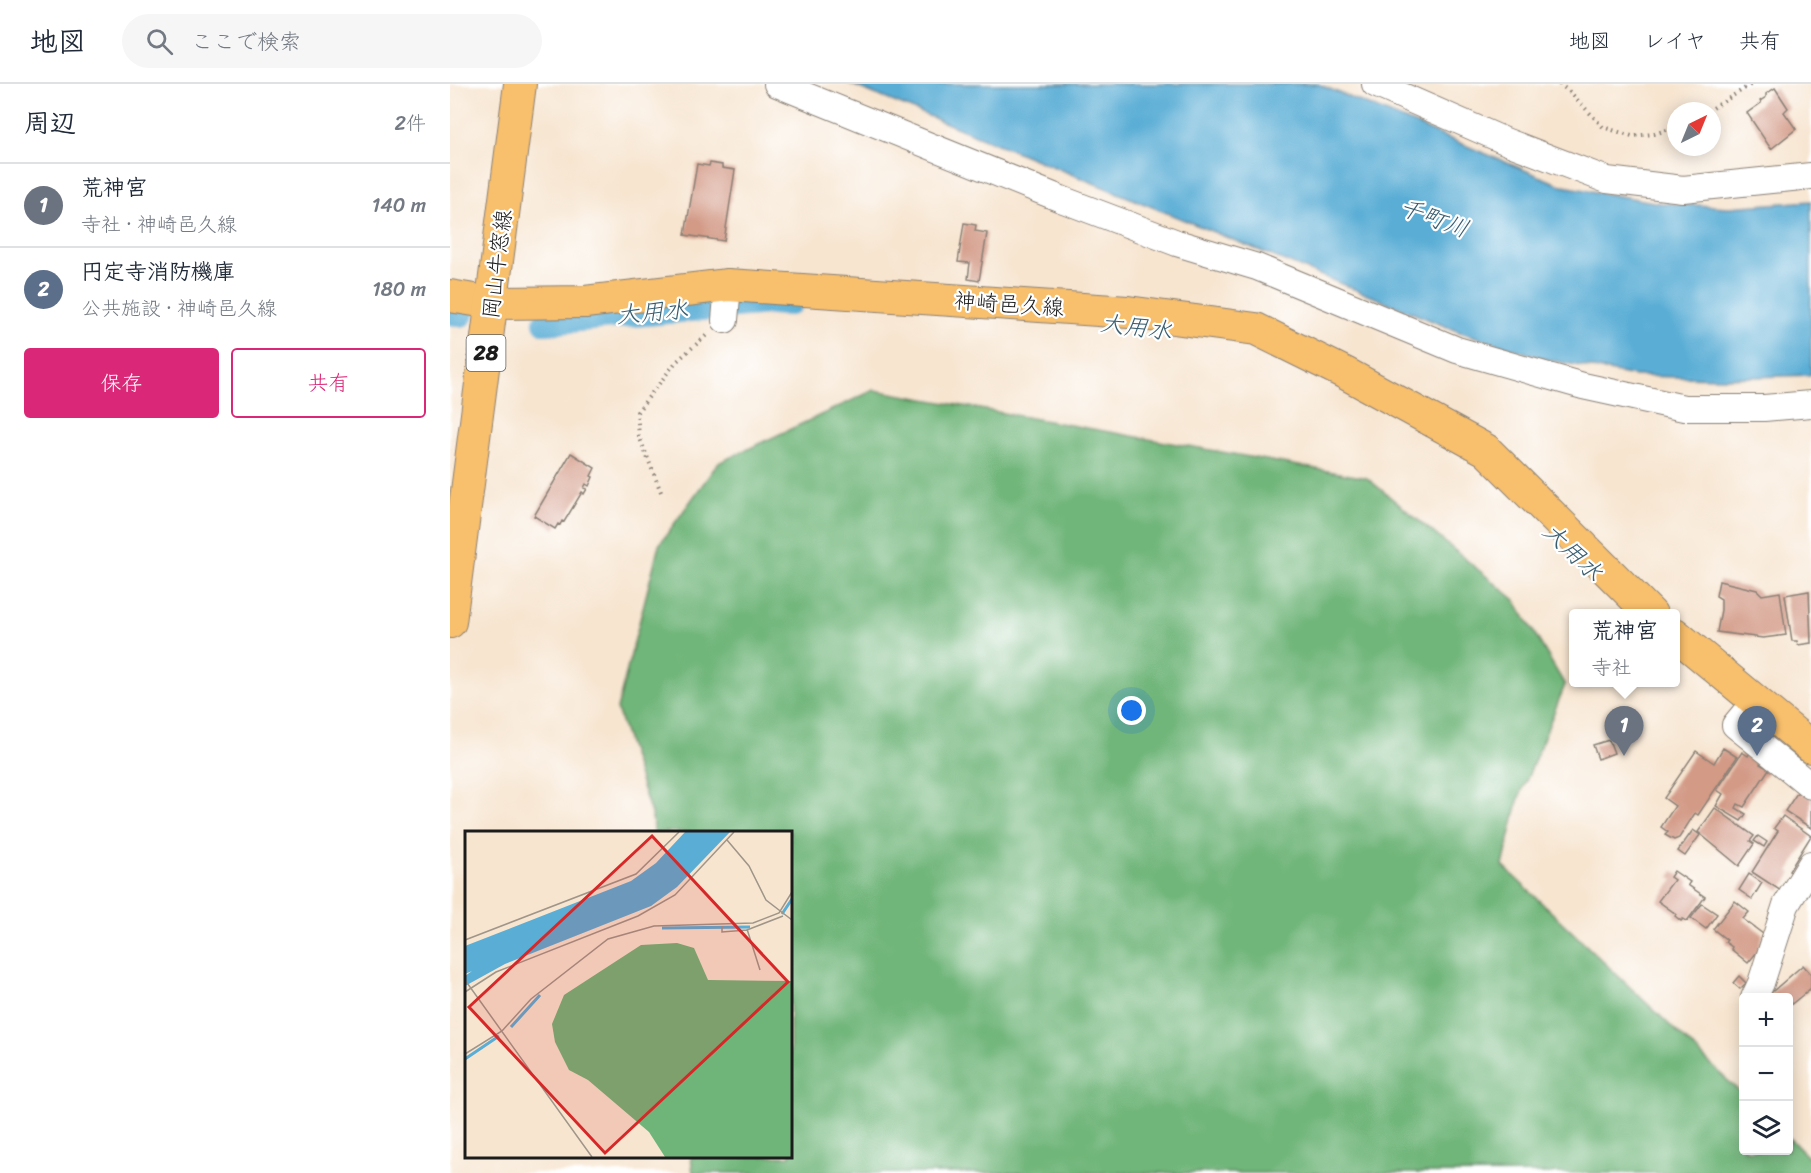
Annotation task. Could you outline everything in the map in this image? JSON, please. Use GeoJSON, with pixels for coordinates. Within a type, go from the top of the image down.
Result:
{"type":"FeatureCollection","features":[{"type":"Feature","properties":{"kind":"main road","name":"岡山牛窓線"},"geometry":{"type":"LineString","coordinates":[[450,622],[520,84]]}},
{"type":"Feature","properties":{"kind":"main road","name":"神崎邑久線"},"geometry":{"type":"LineString","coordinates":[[450,296],[492,303],[585,302],[728,285],[1128,312],[1256,329],[1345,373],[1486,450],[1646,609]]}},
{"type":"Feature","properties":{"kind":"main road"},"geometry":{"type":"LineString","coordinates":[[1680,639],[1748,709],[1811,747]]}},
{"type":"Feature","properties":{"kind":"street"},"geometry":{"type":"LineString","coordinates":[[777,84],[1166,239],[1257,267],[1457,350],[1583,386],[1684,408],[1764,408],[1811,404]]}},
{"type":"Feature","properties":{"kind":"street"},"geometry":{"type":"LineString","coordinates":[[1375,84],[1505,141],[1607,180],[1683,189],[1811,176]]}},
{"type":"Feature","properties":{"kind":"street"},"geometry":{"type":"LineString","coordinates":[[725,320],[728,285]]}},
{"type":"Feature","properties":{"kind":"street"},"geometry":{"type":"LineString","coordinates":[[1748,709],[1735,725],[1811,786]]}},
{"type":"Feature","properties":{"kind":"street"},"geometry":{"type":"LineString","coordinates":[[1756,993],[1786,905],[1811,864]]}},
{"type":"Feature","properties":{"kind":"path"},"geometry":{"type":"LineString","coordinates":[[1559,84],[1570,92],[1603,127],[1632,136],[1667,130]]}},
{"type":"Feature","properties":{"kind":"path"},"geometry":{"type":"LineString","coordinates":[[1721,103],[1752,84]]}},
{"type":"Feature","properties":{"kind":"path"},"geometry":{"type":"LineString","coordinates":[[661,492],[639,436],[637,412],[676,362],[725,320]]}},
{"type":"Feature","properties":{"kind":"green space"},"geometry":{"type":"Polygon","coordinates":[[[874,390],[1367,478],[1515,600],[1565,685],[1518,801],[1503,866],[1739,1091],[1739,1155],[1793,1155],[1793,1142],[1811,1160],[1811,1173],[693,1173],[691,1158],[792,1158],[792,831],[654,831],[652,817],[617,709],[659,545],[718,463],[874,390]]]}},
{"type":"Feature","properties":{"kind":"water","name":"千町川"},"geometry":{"type":"Polygon","coordinates":[[[850,84],[1318,84],[1563,186],[1660,203],[1729,207],[1811,201],[1811,375],[1723,378],[1635,376],[1549,360],[1457,331],[850,84]]]}},
{"type":"Feature","properties":{"kind":"building"},"geometry":{"type":"Polygon","coordinates":[[[1775,88],[1788,108],[1784,112],[1796,129],[1771,149],[1747,113],[1761,103],[1760,101],[1766,97],[1766,94],[1775,88]]]}},
{"type":"Feature","properties":{"kind":"building"},"geometry":{"type":"Polygon","coordinates":[[[710,163],[735,170],[724,241],[685,235],[697,164],[709,166],[710,163]]]}},
{"type":"Feature","properties":{"kind":"building"},"geometry":{"type":"Polygon","coordinates":[[[964,223],[976,225],[975,231],[987,233],[979,281],[968,279],[970,263],[958,262],[964,223]]]}},
{"type":"Feature","properties":{"kind":"building"},"geometry":{"type":"Polygon","coordinates":[[[571,453],[595,468],[589,486],[586,484],[584,488],[587,489],[584,494],[582,492],[564,522],[558,524],[555,529],[534,516],[571,453]]]}},
{"type":"Feature","properties":{"kind":"building"},"geometry":{"type":"Polygon","coordinates":[[[1719,581],[1757,590],[1762,595],[1780,592],[1786,635],[1763,638],[1717,632],[1721,610],[1721,599],[1716,596],[1719,581]]]}},
{"type":"Feature","properties":{"kind":"building"},"geometry":{"type":"Polygon","coordinates":[[[1809,591],[1811,643],[1798,645],[1797,641],[1792,641],[1785,595],[1809,591]]]}},
{"type":"Feature","properties":{"kind":"building"},"geometry":{"type":"Polygon","coordinates":[[[1609,740],[1614,753],[1598,759],[1593,745],[1609,740]]]}},
{"type":"Feature","properties":{"kind":"building"},"geometry":{"type":"Polygon","coordinates":[[[1723,748],[1737,757],[1698,815],[1695,813],[1679,838],[1674,840],[1665,835],[1668,832],[1661,827],[1675,806],[1664,798],[1696,751],[1714,763],[1723,748]]]}},
{"type":"Feature","properties":{"kind":"building"},"geometry":{"type":"Polygon","coordinates":[[[1753,748],[1766,756],[1760,764],[1769,769],[1744,807],[1738,804],[1736,808],[1746,814],[1741,821],[1716,806],[1723,794],[1717,790],[1742,752],[1748,756],[1753,748]]]}},
{"type":"Feature","properties":{"kind":"building"},"geometry":{"type":"Polygon","coordinates":[[[1799,790],[1811,798],[1811,828],[1785,811],[1799,790]]]}},
{"type":"Feature","properties":{"kind":"building"},"geometry":{"type":"Polygon","coordinates":[[[1715,808],[1754,836],[1750,841],[1754,844],[1739,866],[1698,832],[1715,808]]]}},
{"type":"Feature","properties":{"kind":"building"},"geometry":{"type":"Polygon","coordinates":[[[1783,816],[1811,836],[1789,871],[1792,873],[1781,891],[1752,872],[1778,831],[1774,828],[1783,816]]]}},
{"type":"Feature","properties":{"kind":"building"},"geometry":{"type":"Polygon","coordinates":[[[1693,830],[1700,835],[1685,856],[1678,851],[1693,830]]]}},
{"type":"Feature","properties":{"kind":"building"},"geometry":{"type":"Polygon","coordinates":[[[1758,836],[1767,842],[1764,847],[1754,841],[1758,836]]]}},
{"type":"Feature","properties":{"kind":"building"},"geometry":{"type":"Polygon","coordinates":[[[1674,871],[1690,882],[1688,885],[1705,897],[1687,921],[1683,919],[1681,921],[1675,916],[1676,914],[1658,901],[1674,880],[1670,877],[1674,871]]]}},
{"type":"Feature","properties":{"kind":"building"},"geometry":{"type":"Polygon","coordinates":[[[1749,874],[1762,883],[1752,899],[1739,890],[1749,874]]]}},
{"type":"Feature","properties":{"kind":"building"},"geometry":{"type":"Polygon","coordinates":[[[1735,901],[1749,912],[1743,919],[1763,934],[1757,952],[1748,963],[1731,949],[1732,947],[1725,942],[1727,940],[1713,929],[1735,901]]]}},
{"type":"Feature","properties":{"kind":"building"},"geometry":{"type":"Polygon","coordinates":[[[1702,904],[1717,914],[1706,929],[1691,918],[1702,904]]]}},
{"type":"Feature","properties":{"kind":"building"},"geometry":{"type":"Polygon","coordinates":[[[1803,965],[1811,974],[1811,988],[1793,1003],[1793,993],[1771,993],[1803,965]]]}},
{"type":"Feature","properties":{"kind":"building"},"geometry":{"type":"Polygon","coordinates":[[[1739,976],[1746,983],[1740,989],[1733,983],[1739,976]]]}},
{"type":"Feature","properties":{"kind":"waterway","name":"大用水"},"geometry":{"type":"LineString","coordinates":[[546,322],[768,302],[790,303]]}},
{"type":"Feature","properties":{"kind":"waterway","name":"大用水"},"geometry":{"type":"LineString","coordinates":[[450,312],[461,314]]}},
{"type":"Feature","properties":{"kind":"place","name":"荒神宮"},"geometry":{"type":"Point","coordinates":[1624,756]}},
{"type":"Feature","properties":{"kind":"place","name":"円定寺消防機庫"},"geometry":{"type":"Point","coordinates":[1757,756]}}]}
